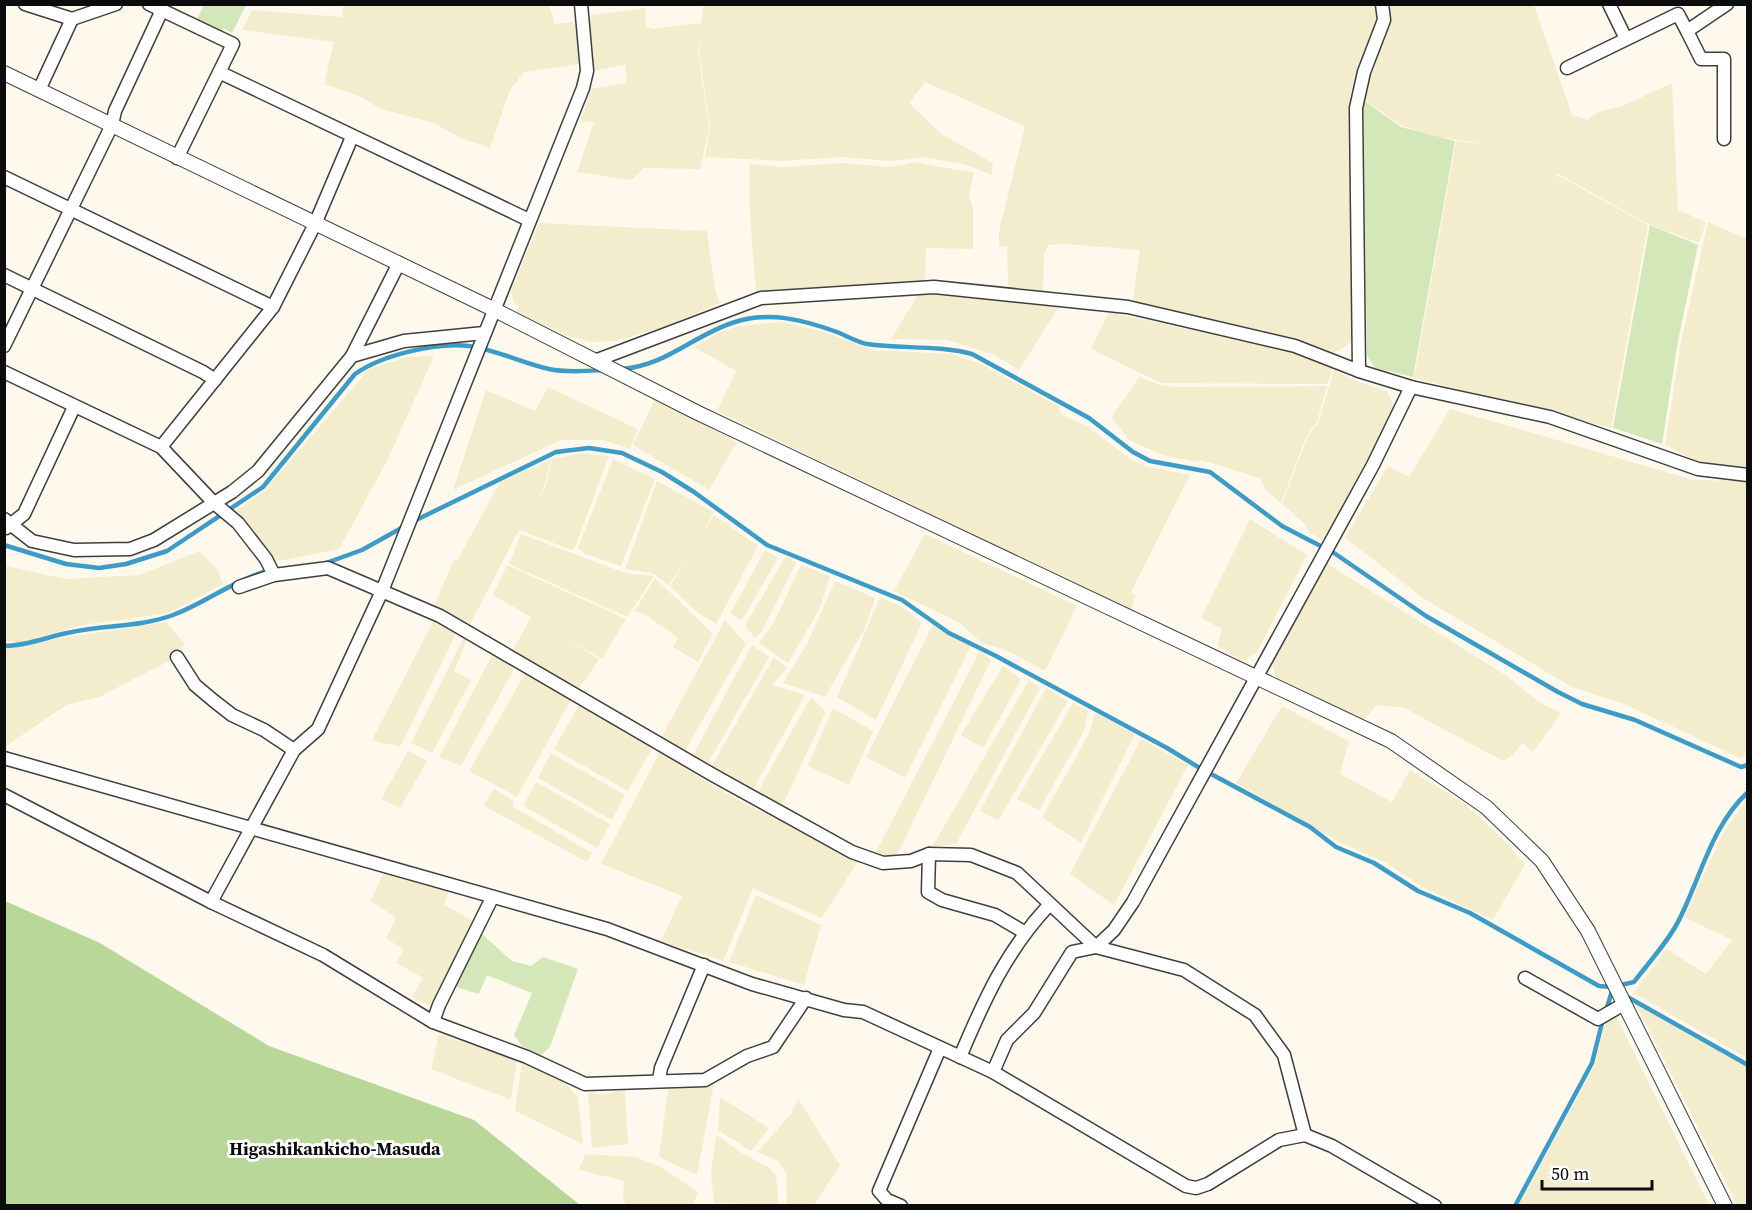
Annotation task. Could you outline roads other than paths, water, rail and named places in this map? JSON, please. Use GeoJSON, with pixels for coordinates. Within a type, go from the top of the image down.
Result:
{"type":"FeatureCollection","features":[{"type":"Feature","properties":{"kind":"street"},"geometry":{"type":"LineString","coordinates":[[25,4],[72,19],[116,4]]}},
{"type":"Feature","properties":{"kind":"street"},"geometry":{"type":"LineString","coordinates":[[149,4],[233,44],[221,73],[177,158]]}},
{"type":"Feature","properties":{"kind":"street"},"geometry":{"type":"LineString","coordinates":[[211,902],[294,750],[318,729],[382,591],[587,71],[581,4]]}},
{"type":"Feature","properties":{"kind":"street"},"geometry":{"type":"LineString","coordinates":[[1359,370],[1356,108],[1364,72],[1384,20],[1382,4]]}},
{"type":"Feature","properties":{"kind":"street"},"geometry":{"type":"LineString","coordinates":[[1609,4],[1626,39]]}},
{"type":"Feature","properties":{"kind":"street"},"geometry":{"type":"LineString","coordinates":[[1687,31],[1727,4]]}},
{"type":"Feature","properties":{"kind":"street"},"geometry":{"type":"LineString","coordinates":[[4,346],[112,125],[115,111],[162,10]]}},
{"type":"Feature","properties":{"kind":"street"},"geometry":{"type":"LineString","coordinates":[[1567,68],[1678,14],[1701,59],[1724,59],[1724,139]]}},
{"type":"Feature","properties":{"kind":"street"},"geometry":{"type":"LineString","coordinates":[[39,90],[72,19]]}},
{"type":"Feature","properties":{"kind":"street"},"geometry":{"type":"LineString","coordinates":[[4,73],[493,309],[633,378],[698,413],[1391,741],[1486,807],[1542,861],[1588,931],[1611,977],[1619,1003],[1725,1206]]}},
{"type":"Feature","properties":{"kind":"street"},"geometry":{"type":"LineString","coordinates":[[221,73],[529,220]]}},
{"type":"Feature","properties":{"kind":"street"},"geometry":{"type":"LineString","coordinates":[[161,447],[273,307],[315,224],[352,137]]}},
{"type":"Feature","properties":{"kind":"street"},"geometry":{"type":"LineString","coordinates":[[4,177],[273,307]]}},
{"type":"Feature","properties":{"kind":"street"},"geometry":{"type":"LineString","coordinates":[[74,407],[24,514],[7,524],[32,541],[74,550],[130,549],[154,540],[216,504],[258,471],[352,356],[399,263]]}},
{"type":"Feature","properties":{"kind":"street"},"geometry":{"type":"LineString","coordinates":[[4,276],[215,380]]}},
{"type":"Feature","properties":{"kind":"street"},"geometry":{"type":"LineString","coordinates":[[600,362],[761,298],[934,287],[1128,307],[1295,346],[1411,387],[1550,417],[1698,469],[1748,475]]}},
{"type":"Feature","properties":{"kind":"street"},"geometry":{"type":"LineString","coordinates":[[352,356],[404,341],[483,333]]}},
{"type":"Feature","properties":{"kind":"street"},"geometry":{"type":"LineString","coordinates":[[4,372],[161,447],[233,519],[266,558],[273,574]]}},
{"type":"Feature","properties":{"kind":"street"},"geometry":{"type":"LineString","coordinates":[[993,1072],[1007,1040],[1034,1013],[1072,952],[1096,946],[1114,930],[1133,902],[1199,778],[1373,465],[1411,387]]}},
{"type":"Feature","properties":{"kind":"street"},"geometry":{"type":"LineString","coordinates":[[239,587],[273,574],[328,568],[440,616],[713,775],[852,852],[883,863],[911,861],[929,854],[971,855],[1017,873],[1096,946],[1184,970],[1255,1015],[1284,1055],[1305,1135]]}},
{"type":"Feature","properties":{"kind":"street"},"geometry":{"type":"LineString","coordinates":[[177,657],[195,685],[214,701],[232,715],[264,730],[294,750]]}},
{"type":"Feature","properties":{"kind":"street"},"geometry":{"type":"LineString","coordinates":[[4,758],[607,929],[752,984],[844,1010],[863,1012],[993,1072],[1186,1186],[1196,1188],[1208,1184],[1279,1140],[1305,1135],[1332,1146],[1435,1206]]}},
{"type":"Feature","properties":{"kind":"street"},"geometry":{"type":"LineString","coordinates":[[4,795],[211,902],[323,955],[433,1023],[527,1057],[585,1084],[646,1084],[659,1080],[705,1080],[747,1056],[773,1047],[806,998]]}},
{"type":"Feature","properties":{"kind":"street"},"geometry":{"type":"LineString","coordinates":[[929,854],[928,892],[942,900],[995,915],[1024,932]]}},
{"type":"Feature","properties":{"kind":"street"},"geometry":{"type":"LineString","coordinates":[[433,1023],[439,1005],[492,898]]}},
{"type":"Feature","properties":{"kind":"street"},"geometry":{"type":"LineString","coordinates":[[960,1057],[989,987],[1024,932],[1049,905]]}},
{"type":"Feature","properties":{"kind":"street"},"geometry":{"type":"LineString","coordinates":[[659,1080],[661,1068],[704,965]]}},
{"type":"Feature","properties":{"kind":"street"},"geometry":{"type":"LineString","coordinates":[[1526,978],[1598,1019],[1619,1003]]}},
{"type":"Feature","properties":{"kind":"street"},"geometry":{"type":"LineString","coordinates":[[901,1206],[887,1200],[879,1191],[940,1048]]}},
{"type":"Feature","properties":{"kind":"waterway"},"geometry":{"type":"LineString","coordinates":[[622,369],[653,362],[706,334],[735,322],[761,317],[787,318],[812,324],[867,344],[946,349],[972,354],[1089,418],[1133,452],[1150,461],[1210,472],[1282,526],[1334,553],[1426,616],[1558,692],[1582,704],[1635,720],[1741,767],[1748,765]]}},
{"type":"Feature","properties":{"kind":"waterway"},"geometry":{"type":"LineString","coordinates":[[4,545],[66,564],[99,568],[126,564],[167,551],[263,487],[355,374],[380,361],[410,351],[441,346],[469,346],[556,370],[604,370]]}},
{"type":"Feature","properties":{"kind":"waterway"},"geometry":{"type":"LineString","coordinates":[[412,522],[556,452],[589,448],[622,453],[662,472],[694,492],[767,545],[902,600],[949,633],[996,656],[1310,827],[1336,847],[1374,863],[1418,891],[1470,913],[1599,986],[1612,987],[1634,982],[1658,951],[1680,918],[1716,835],[1736,805],[1748,792]]}},
{"type":"Feature","properties":{"kind":"waterway"},"geometry":{"type":"LineString","coordinates":[[326,563],[362,550],[405,526]]}},
{"type":"Feature","properties":{"kind":"waterway"},"geometry":{"type":"LineString","coordinates":[[4,646],[85,630],[161,619],[264,572]]}},
{"type":"Feature","properties":{"kind":"waterway"},"geometry":{"type":"LineString","coordinates":[[1606,1011],[1612,991]]}},
{"type":"Feature","properties":{"kind":"waterway"},"geometry":{"type":"LineString","coordinates":[[1624,995],[1748,1065]]}},
{"type":"Feature","properties":{"kind":"waterway"},"geometry":{"type":"LineString","coordinates":[[1515,1206],[1592,1063],[1603,1019]]}},
{"type":"Feature","properties":{"kind":"district","name":"Higashikankicho-Masuda"},"geometry":{"type":"Point","coordinates":[335,1149]}}]}
